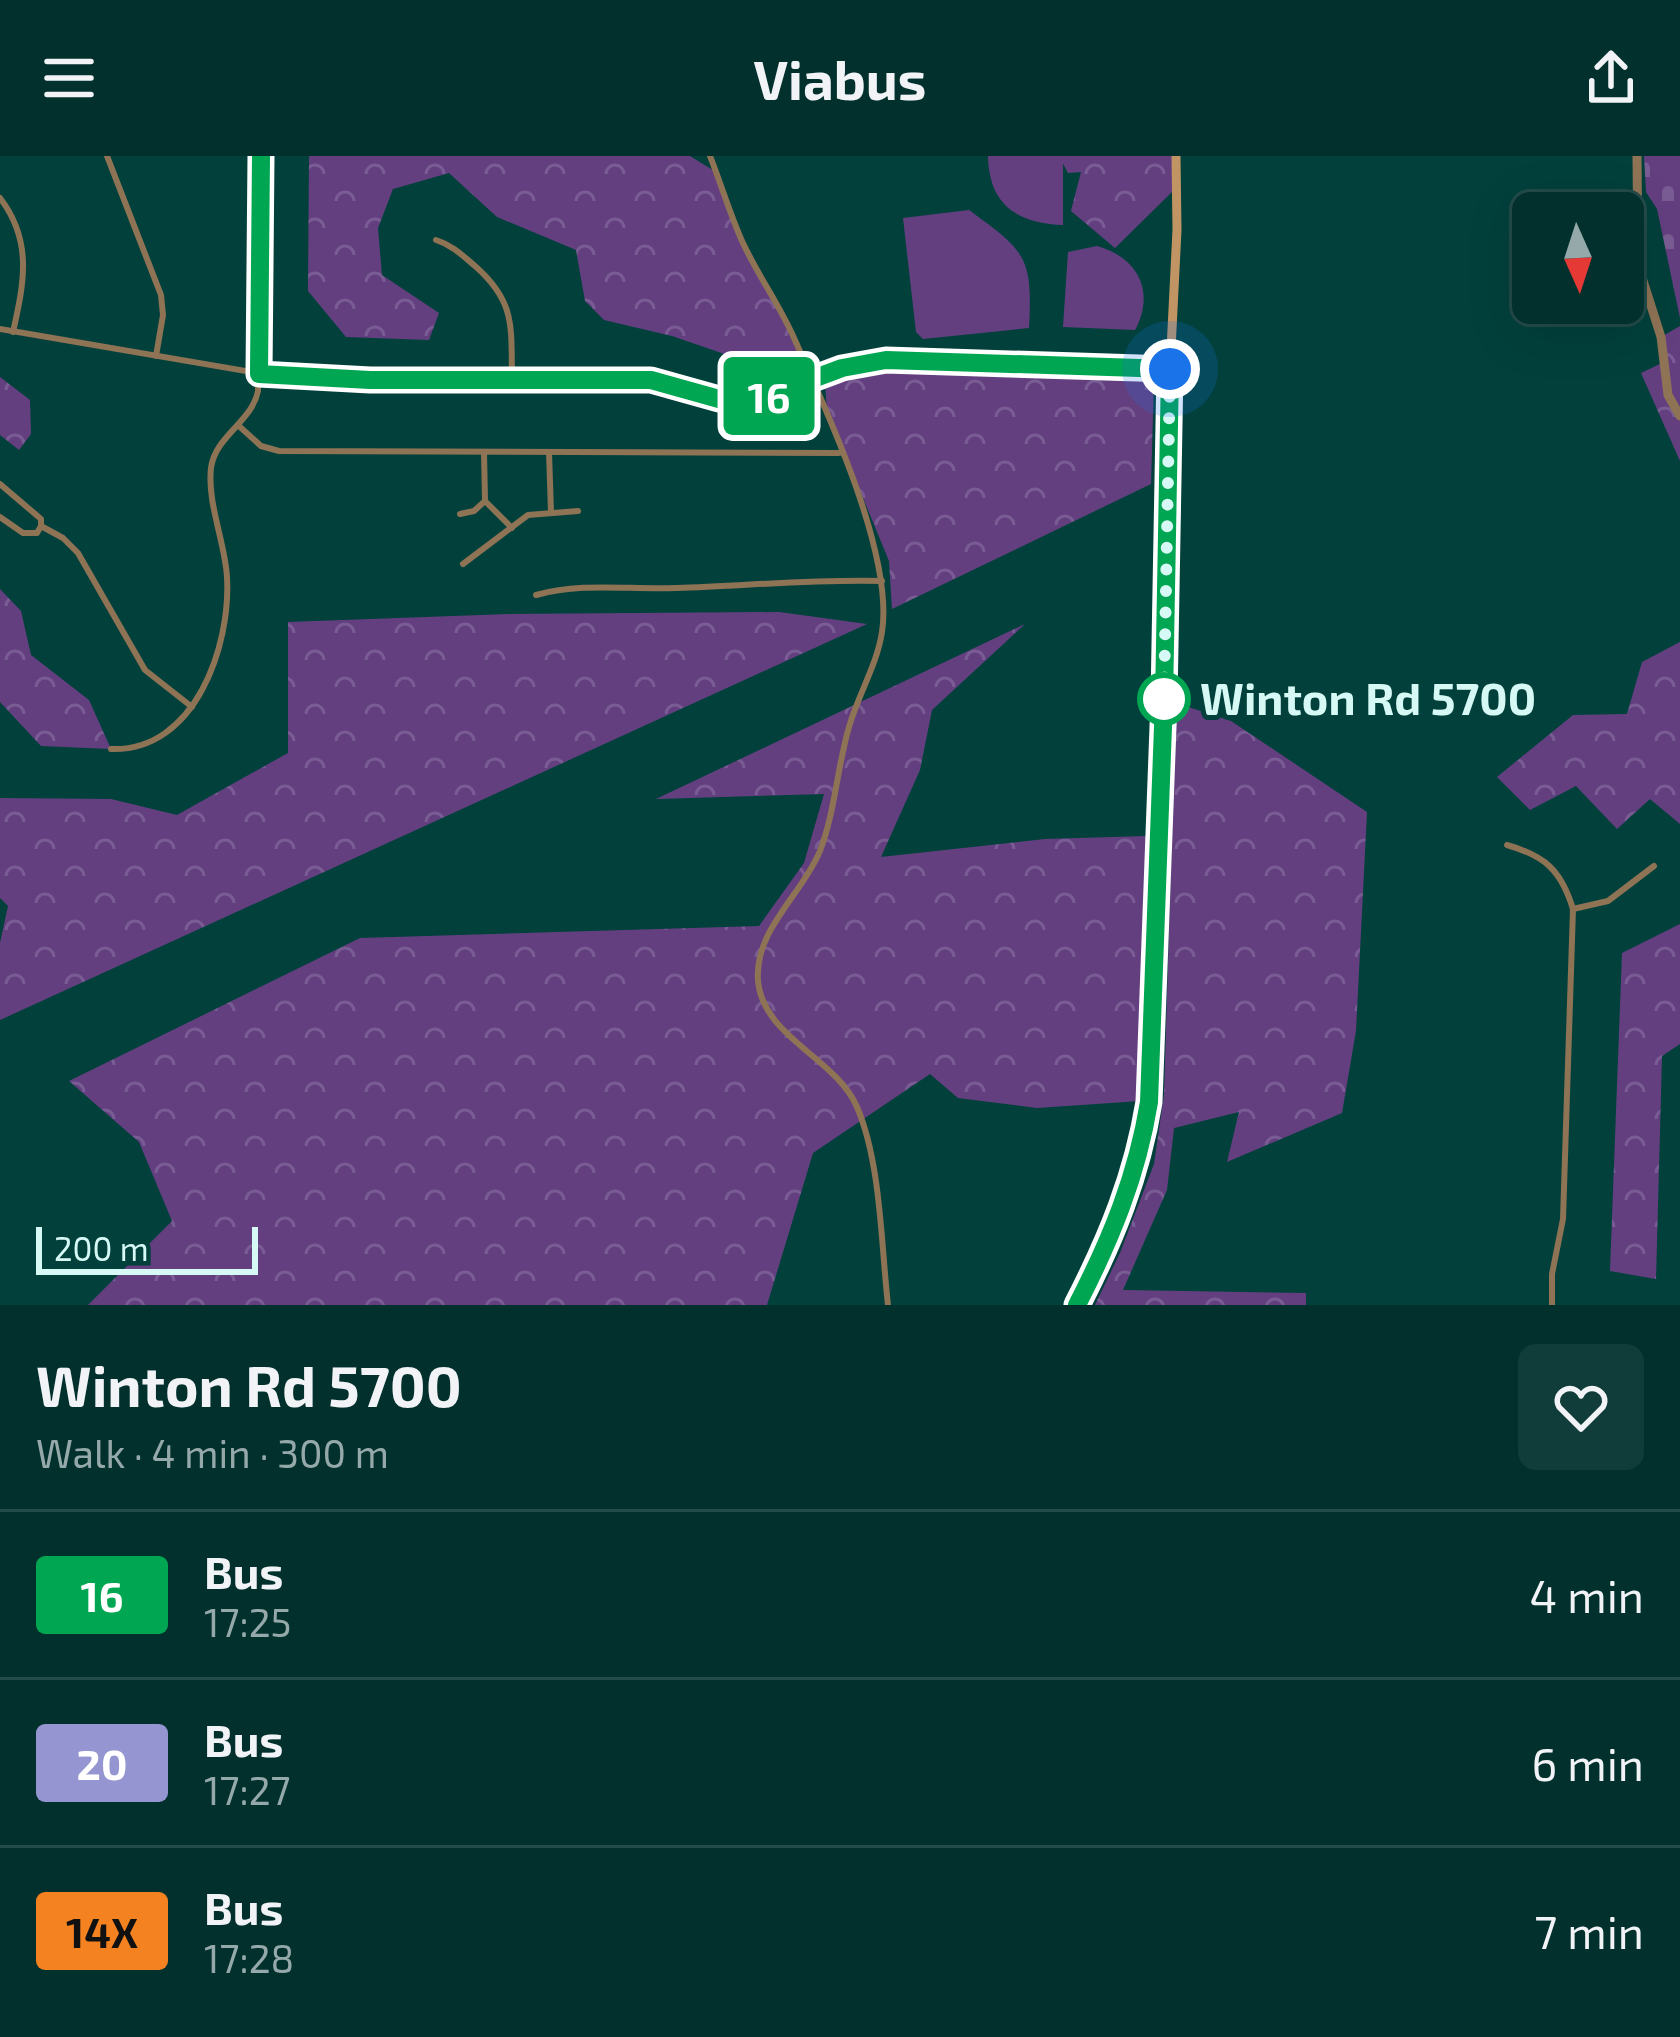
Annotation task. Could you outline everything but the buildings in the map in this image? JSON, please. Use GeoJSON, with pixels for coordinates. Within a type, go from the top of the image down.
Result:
{"type":"FeatureCollection","features":[{"type":"Feature","properties":{"kind":"main road"},"geometry":{"type":"LineString","coordinates":[[1077,1305],[1121,1213],[1149,1102],[1176,156]]}},
{"type":"Feature","properties":{"kind":"street"},"geometry":{"type":"LineString","coordinates":[[107,156],[161,296],[156,356]]}},
{"type":"Feature","properties":{"kind":"street"},"geometry":{"type":"LineString","coordinates":[[111,748],[150,741],[192,707],[207,680],[227,602],[212,464],[218,448],[255,405],[261,156]]}},
{"type":"Feature","properties":{"kind":"street"},"geometry":{"type":"LineString","coordinates":[[710,156],[741,239],[794,337],[860,498],[882,581],[882,633],[850,723],[824,840],[810,873],[765,940],[758,974],[760,995],[770,1014],[833,1073],[856,1106],[868,1143],[888,1305]]}},
{"type":"Feature","properties":{"kind":"street"},"geometry":{"type":"LineString","coordinates":[[1637,156],[1638,265],[1661,337],[1668,395],[1680,416]]}},
{"type":"Feature","properties":{"kind":"street"},"geometry":{"type":"LineString","coordinates":[[0,199],[18,229],[24,252],[13,332]]}},
{"type":"Feature","properties":{"kind":"street"},"geometry":{"type":"LineString","coordinates":[[436,240],[451,244],[503,296],[511,325],[512,378]]}},
{"type":"Feature","properties":{"kind":"street"},"geometry":{"type":"LineString","coordinates":[[0,329],[259,374],[370,380],[651,380],[736,400],[770,395],[842,368],[886,360],[1170,369]]}},
{"type":"Feature","properties":{"kind":"street"},"geometry":{"type":"LineString","coordinates":[[239,426],[273,450],[840,453]]}},
{"type":"Feature","properties":{"kind":"street"},"geometry":{"type":"LineString","coordinates":[[460,514],[474,511],[484,501],[484,452]]}},
{"type":"Feature","properties":{"kind":"street"},"geometry":{"type":"LineString","coordinates":[[549,452],[551,512]]}},
{"type":"Feature","properties":{"kind":"street"},"geometry":{"type":"LineString","coordinates":[[0,484],[41,519],[41,526],[37,533],[23,533],[0,517]]}},
{"type":"Feature","properties":{"kind":"street"},"geometry":{"type":"LineString","coordinates":[[484,501],[512,528]]}},
{"type":"Feature","properties":{"kind":"street"},"geometry":{"type":"LineString","coordinates":[[463,564],[528,515],[578,511]]}},
{"type":"Feature","properties":{"kind":"street"},"geometry":{"type":"LineString","coordinates":[[41,526],[78,553],[145,670],[192,707]]}},
{"type":"Feature","properties":{"kind":"street"},"geometry":{"type":"LineString","coordinates":[[536,595],[588,586],[680,588],[840,578],[882,581]]}},
{"type":"Feature","properties":{"kind":"street"},"geometry":{"type":"LineString","coordinates":[[1507,845],[1537,854],[1556,872],[1573,908],[1563,1219],[1552,1274],[1552,1305]]}},
{"type":"Feature","properties":{"kind":"street"},"geometry":{"type":"LineString","coordinates":[[1573,908],[1608,901],[1654,866]]}},
{"type":"Feature","properties":{"kind":"green space"},"geometry":{"type":"Polygon","coordinates":[[[309,156],[690,156],[716,172],[741,239],[800,353],[742,360],[604,320],[585,301],[576,250],[497,217],[449,173],[393,189],[378,228],[382,275],[439,313],[429,340],[346,337],[308,291],[309,156]]]}},
{"type":"Feature","properties":{"kind":"green space"},"geometry":{"type":"Polygon","coordinates":[[[988,156],[1063,156],[1063,225],[1032,220],[1009,208],[994,188],[988,156]]]}},
{"type":"Feature","properties":{"kind":"green space"},"geometry":{"type":"Polygon","coordinates":[[[1059,156],[1176,156],[1177,187],[1115,248],[1071,211],[1081,172],[1068,173],[1059,156]]]}},
{"type":"Feature","properties":{"kind":"green space"},"geometry":{"type":"Polygon","coordinates":[[[1644,156],[1680,156],[1680,318],[1657,209],[1646,192],[1644,156]]]}},
{"type":"Feature","properties":{"kind":"green space"},"geometry":{"type":"Polygon","coordinates":[[[969,210],[1022,257],[1029,285],[1029,328],[923,339],[916,332],[903,218],[969,210]]]}},
{"type":"Feature","properties":{"kind":"green space"},"geometry":{"type":"Polygon","coordinates":[[[1097,246],[1123,258],[1139,278],[1144,302],[1135,330],[1063,327],[1068,252],[1097,246]]]}},
{"type":"Feature","properties":{"kind":"green space"},"geometry":{"type":"Polygon","coordinates":[[[1680,326],[1680,461],[1641,373],[1664,362],[1661,337],[1680,326]]]}},
{"type":"Feature","properties":{"kind":"green space"},"geometry":{"type":"Polygon","coordinates":[[[904,370],[1154,380],[1151,484],[892,609],[889,561],[827,410],[825,384],[904,370]]]}},
{"type":"Feature","properties":{"kind":"green space"},"geometry":{"type":"Polygon","coordinates":[[[0,377],[30,400],[31,434],[19,450],[0,435],[0,377]]]}},
{"type":"Feature","properties":{"kind":"green space"},"geometry":{"type":"Polygon","coordinates":[[[0,589],[21,611],[31,655],[89,700],[111,749],[41,746],[0,702],[0,589]]]}},
{"type":"Feature","properties":{"kind":"green space"},"geometry":{"type":"Polygon","coordinates":[[[779,612],[867,624],[0,1020],[0,943],[8,906],[0,898],[0,798],[111,799],[177,815],[288,753],[288,622],[779,612]]]}},
{"type":"Feature","properties":{"kind":"green space"},"geometry":{"type":"Polygon","coordinates":[[[1025,624],[932,710],[920,770],[881,857],[1045,839],[1147,836],[1140,1101],[1037,1108],[958,1098],[930,1074],[813,1153],[767,1305],[88,1305],[172,1221],[139,1142],[69,1081],[360,938],[759,926],[804,863],[824,794],[656,799],[1025,624]]]}},
{"type":"Feature","properties":{"kind":"green space"},"geometry":{"type":"Polygon","coordinates":[[[1680,642],[1680,824],[1650,799],[1617,829],[1576,786],[1530,810],[1497,777],[1573,715],[1627,714],[1642,662],[1680,642]]]}},
{"type":"Feature","properties":{"kind":"green space"},"geometry":{"type":"Polygon","coordinates":[[[1176,703],[1231,721],[1367,812],[1356,1031],[1342,1113],[1227,1162],[1239,1112],[1174,1128],[1167,1190],[1123,1290],[1306,1293],[1306,1305],[1095,1305],[1154,1164],[1164,1095],[1176,703]]]}},
{"type":"Feature","properties":{"kind":"green space"},"geometry":{"type":"Polygon","coordinates":[[[1680,924],[1680,1044],[1662,1056],[1656,1279],[1610,1271],[1622,953],[1680,924]]]}},
{"type":"Feature","properties":{"kind":"bus line","name":"16"},"geometry":{"type":"LineString","coordinates":[[261,156],[259,374],[370,380],[651,380],[736,400],[786,391],[825,373],[886,360],[1170,369],[1149,1102],[1121,1213],[1077,1305]]}},
{"type":"Feature","properties":{"kind":"place","name":"Winton Rd 5700"},"geometry":{"type":"Point","coordinates":[1164,699]}},
{"type":"Feature","properties":{"kind":"route"},"geometry":{"type":"LineString","coordinates":[[1164,699],[1170,369]]}}]}
